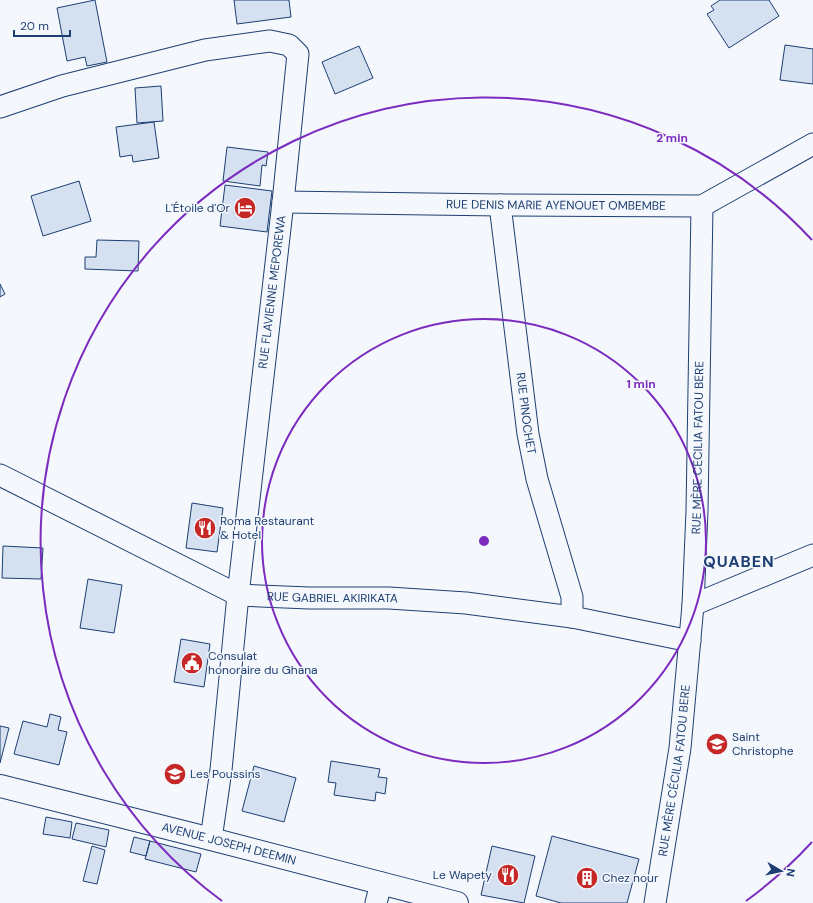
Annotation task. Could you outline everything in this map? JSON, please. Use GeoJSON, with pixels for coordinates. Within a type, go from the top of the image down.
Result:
{"type":"FeatureCollection","features":[{"type":"Feature","properties":{"kind":"main road","name":"AVENUE JOSEPH DEEMIN"},"geometry":{"type":"LineString","coordinates":[[0,786],[211,839],[379,893],[457,903]]}},
{"type":"Feature","properties":{"kind":"street","name":"RUE FLAVIENNE MEPOREWA"},"geometry":{"type":"LineString","coordinates":[[0,108],[62,86],[205,50],[270,41],[289,45],[298,54],[283,202],[211,839]]}},
{"type":"Feature","properties":{"kind":"street","name":"RUE DENIS MARIE AYENOUET OMBEMBE"},"geometry":{"type":"LineString","coordinates":[[283,202],[500,206],[702,206],[813,144]]}},
{"type":"Feature","properties":{"kind":"street","name":"RUE PINOCHET"},"geometry":{"type":"LineString","coordinates":[[500,206],[528,434],[537,480],[572,597],[572,617]]}},
{"type":"Feature","properties":{"kind":"street","name":"RUE MÈRE CÉCILIA FATOU BERE"},"geometry":{"type":"LineString","coordinates":[[655,903],[680,748],[693,605],[698,480],[702,206]]}},
{"type":"Feature","properties":{"kind":"street","name":"RUE GABRIEL AKIRIKATA"},"geometry":{"type":"LineString","coordinates":[[0,475],[238,595],[309,598],[389,598],[466,603],[572,617],[690,641]]}},
{"type":"Feature","properties":{"kind":"street"},"geometry":{"type":"LineString","coordinates":[[693,605],[813,555]]}},
{"type":"Feature","properties":{"kind":"building"},"geometry":{"type":"Polygon","coordinates":[[[95,0],[107,62],[87,66],[85,57],[67,61],[57,8],[95,0]]]}},
{"type":"Feature","properties":{"kind":"building"},"geometry":{"type":"Polygon","coordinates":[[[234,0],[289,0],[291,17],[237,24],[234,0]]]}},
{"type":"Feature","properties":{"kind":"building"},"geometry":{"type":"Polygon","coordinates":[[[720,0],[769,0],[779,16],[729,48],[707,14],[714,10],[711,6],[720,0]]]}},
{"type":"Feature","properties":{"kind":"building"},"geometry":{"type":"Polygon","coordinates":[[[785,45],[813,49],[813,84],[780,80],[785,45]]]}},
{"type":"Feature","properties":{"kind":"building"},"geometry":{"type":"Polygon","coordinates":[[[359,46],[373,78],[335,94],[322,62],[359,46]]]}},
{"type":"Feature","properties":{"kind":"building"},"geometry":{"type":"Polygon","coordinates":[[[161,86],[163,121],[137,123],[135,88],[161,86]]]}},
{"type":"Feature","properties":{"kind":"building"},"geometry":{"type":"Polygon","coordinates":[[[154,122],[159,158],[133,162],[132,155],[120,157],[116,127],[154,122]]]}},
{"type":"Feature","properties":{"kind":"building"},"geometry":{"type":"Polygon","coordinates":[[[227,147],[268,152],[266,166],[262,165],[260,186],[223,181],[227,147]]]}},
{"type":"Feature","properties":{"kind":"building"},"geometry":{"type":"Polygon","coordinates":[[[79,181],[91,221],[43,236],[31,196],[79,181]]]}},
{"type":"Feature","properties":{"kind":"building"},"geometry":{"type":"Polygon","coordinates":[[[225,185],[272,191],[267,232],[220,226],[225,185]]]}},
{"type":"Feature","properties":{"kind":"building"},"geometry":{"type":"Polygon","coordinates":[[[97,240],[139,241],[138,271],[85,269],[85,257],[96,257],[97,240]]]}},
{"type":"Feature","properties":{"kind":"building"},"geometry":{"type":"Polygon","coordinates":[[[0,284],[5,294],[0,297],[0,284]]]}},
{"type":"Feature","properties":{"kind":"building","name":"Roma Restaurant & Hotel"},"geometry":{"type":"Polygon","coordinates":[[[192,503],[223,508],[217,552],[186,548],[192,503]]]}},
{"type":"Feature","properties":{"kind":"building"},"geometry":{"type":"Polygon","coordinates":[[[3,546],[43,548],[41,579],[2,578],[3,546]]]}},
{"type":"Feature","properties":{"kind":"building"},"geometry":{"type":"Polygon","coordinates":[[[88,579],[122,585],[114,633],[80,628],[88,579]]]}},
{"type":"Feature","properties":{"kind":"building","name":"Consulat honoraire du Ghana"},"geometry":{"type":"Polygon","coordinates":[[[181,639],[210,644],[204,687],[174,682],[181,639]]]}},
{"type":"Feature","properties":{"kind":"building"},"geometry":{"type":"Polygon","coordinates":[[[50,714],[61,717],[58,730],[67,732],[59,765],[14,754],[23,721],[47,727],[50,714]]]}},
{"type":"Feature","properties":{"kind":"building"},"geometry":{"type":"Polygon","coordinates":[[[0,726],[9,728],[0,763],[0,726]]]}},
{"type":"Feature","properties":{"kind":"building"},"geometry":{"type":"Polygon","coordinates":[[[331,761],[380,769],[378,777],[387,778],[385,794],[376,792],[375,801],[334,795],[336,783],[328,782],[331,761]]]}},
{"type":"Feature","properties":{"kind":"building"},"geometry":{"type":"Polygon","coordinates":[[[254,766],[296,778],[284,822],[242,811],[254,766]]]}},
{"type":"Feature","properties":{"kind":"building"},"geometry":{"type":"Polygon","coordinates":[[[46,817],[72,822],[70,838],[43,834],[46,817]]]}},
{"type":"Feature","properties":{"kind":"building"},"geometry":{"type":"Polygon","coordinates":[[[76,823],[109,830],[106,847],[72,839],[76,823]]]}},
{"type":"Feature","properties":{"kind":"building","name":"Chez nour"},"geometry":{"type":"Polygon","coordinates":[[[552,836],[639,859],[627,903],[561,903],[536,896],[552,836]]]}},
{"type":"Feature","properties":{"kind":"building"},"geometry":{"type":"Polygon","coordinates":[[[134,837],[150,841],[146,856],[130,852],[134,837]]]}},
{"type":"Feature","properties":{"kind":"building"},"geometry":{"type":"Polygon","coordinates":[[[150,841],[201,854],[196,872],[145,859],[150,841]]]}},
{"type":"Feature","properties":{"kind":"building"},"geometry":{"type":"Polygon","coordinates":[[[92,846],[105,850],[97,884],[83,881],[92,846]]]}},
{"type":"Feature","properties":{"kind":"building","name":"Le Wapety"},"geometry":{"type":"Polygon","coordinates":[[[492,846],[535,856],[524,903],[481,895],[492,846]]]}},
{"type":"Feature","properties":{"kind":"place","name":"L'Étoile d'Or"},"geometry":{"type":"Point","coordinates":[245,208]}},
{"type":"Feature","properties":{"kind":"place","name":"Roma Restaurant & Hotel"},"geometry":{"type":"Point","coordinates":[205,528]}},
{"type":"Feature","properties":{"kind":"place","name":"Consulat honoraire du Ghana"},"geometry":{"type":"Point","coordinates":[192,663]}},
{"type":"Feature","properties":{"kind":"place","name":"Saint Christophe"},"geometry":{"type":"Point","coordinates":[717,744]}},
{"type":"Feature","properties":{"kind":"place","name":"Les Poussins"},"geometry":{"type":"Point","coordinates":[175,774]}},
{"type":"Feature","properties":{"kind":"place","name":"Le Wapety"},"geometry":{"type":"Point","coordinates":[508,875]}},
{"type":"Feature","properties":{"kind":"place","name":"Chez nour"},"geometry":{"type":"Point","coordinates":[587,878]}},
{"type":"Feature","properties":{"kind":"district","name":"QUABEN"},"geometry":{"type":"Point","coordinates":[739,561]}}]}
